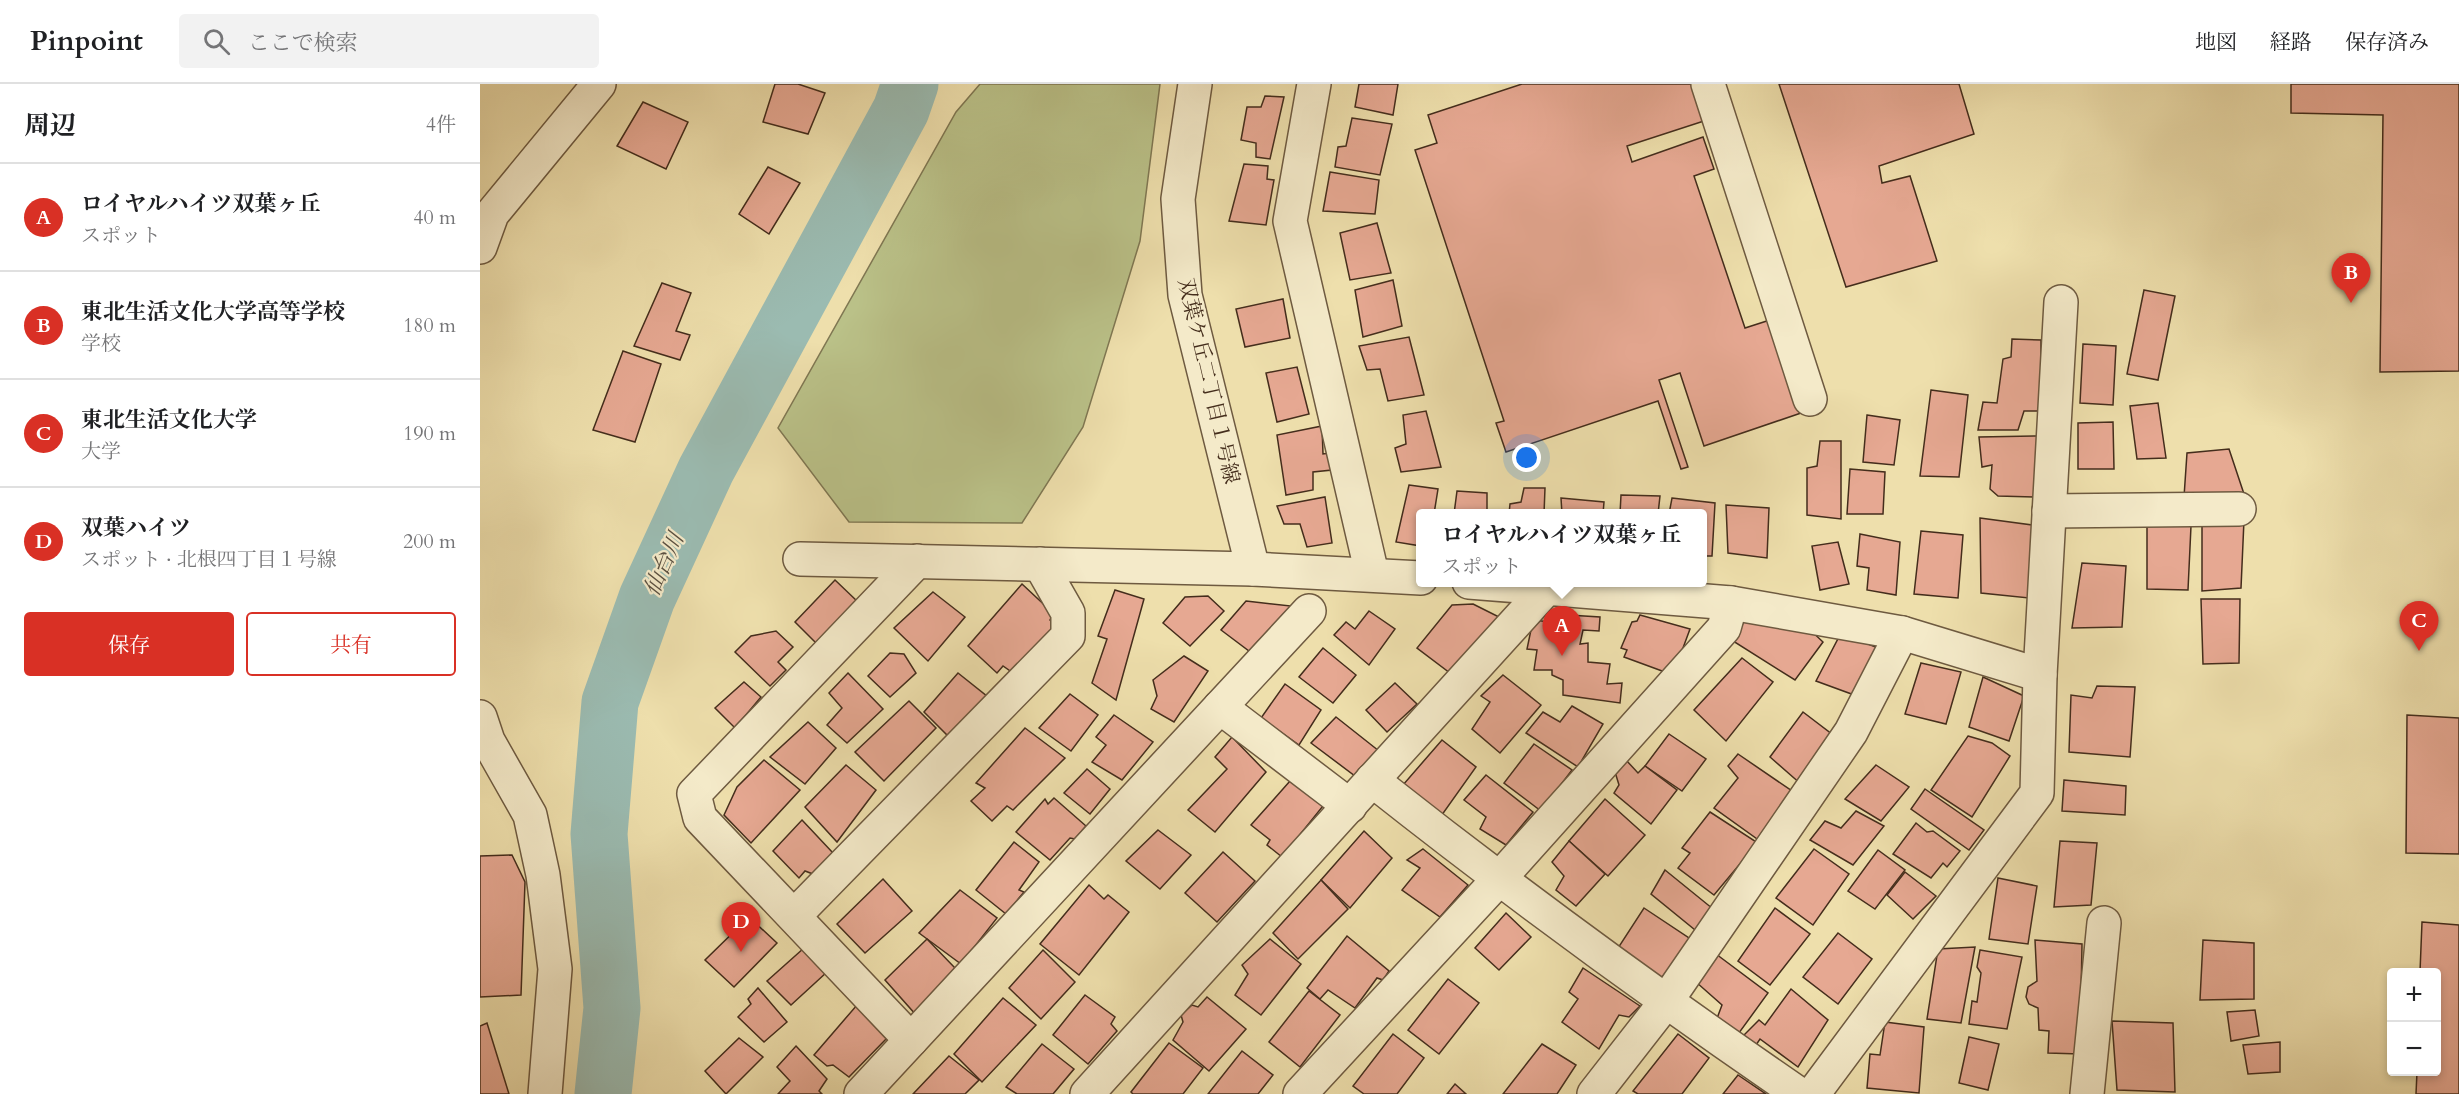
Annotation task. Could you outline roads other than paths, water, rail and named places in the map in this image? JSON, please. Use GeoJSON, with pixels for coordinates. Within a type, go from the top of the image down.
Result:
{"type":"FeatureCollection","features":[{"type":"Feature","properties":{"kind":"street"},"geometry":{"type":"LineString","coordinates":[[480,247],[492,214],[599,84]]}},
{"type":"Feature","properties":{"kind":"street","name":"双葉ケ丘二丁目１号線"},"geometry":{"type":"LineString","coordinates":[[1196,84],[1178,199],[1185,295],[1253,569]]}},
{"type":"Feature","properties":{"kind":"street"},"geometry":{"type":"LineString","coordinates":[[1314,84],[1290,221],[1372,574]]}},
{"type":"Feature","properties":{"kind":"street"},"geometry":{"type":"LineString","coordinates":[[1708,84],[1810,399]]}},
{"type":"Feature","properties":{"kind":"street"},"geometry":{"type":"LineString","coordinates":[[1813,1094],[2037,793],[2040,675],[2061,302]]}},
{"type":"Feature","properties":{"kind":"street"},"geometry":{"type":"LineString","coordinates":[[2049,510],[2239,509]]}},
{"type":"Feature","properties":{"kind":"street"},"geometry":{"type":"LineString","coordinates":[[800,559],[1253,569],[1416,578]]}},
{"type":"Feature","properties":{"kind":"street"},"geometry":{"type":"LineString","coordinates":[[911,1040],[700,818],[694,794],[917,561]]}},
{"type":"Feature","properties":{"kind":"street"},"geometry":{"type":"LineString","coordinates":[[794,916],[1068,636],[1068,613],[1040,564]]}},
{"type":"Feature","properties":{"kind":"street"},"geometry":{"type":"LineString","coordinates":[[1524,587],[1731,603],[1902,633],[2040,675]]}},
{"type":"Feature","properties":{"kind":"street"},"geometry":{"type":"LineString","coordinates":[[1087,1094],[1546,589]]}},
{"type":"Feature","properties":{"kind":"street"},"geometry":{"type":"LineString","coordinates":[[1300,1094],[1498,880],[1724,628],[1731,603]]}},
{"type":"Feature","properties":{"kind":"street"},"geometry":{"type":"LineString","coordinates":[[861,1094],[1309,611]]}},
{"type":"Feature","properties":{"kind":"street"},"geometry":{"type":"LineString","coordinates":[[1594,1094],[1665,1003],[1851,732],[1902,633]]}},
{"type":"Feature","properties":{"kind":"street"},"geometry":{"type":"LineString","coordinates":[[1220,707],[1350,806]]}},
{"type":"Feature","properties":{"kind":"street"},"geometry":{"type":"LineString","coordinates":[[480,717],[488,741],[530,814],[543,875],[555,969],[545,1094]]}},
{"type":"Feature","properties":{"kind":"street"},"geometry":{"type":"LineString","coordinates":[[1372,780],[1498,880],[1665,1003],[1799,1094]]}},
{"type":"Feature","properties":{"kind":"street"},"geometry":{"type":"LineString","coordinates":[[2087,1094],[2104,923]]}},
{"type":"Feature","properties":{"kind":"waterway","name":"仙台川"},"geometry":{"type":"LineString","coordinates":[[603,1094],[612,1008],[599,834],[610,702],[647,598],[706,470],[901,110],[910,84]]}},
{"type":"Feature","properties":{"kind":"place","name":"東北生活文化大学高等学校"},"geometry":{"type":"Point","coordinates":[2351,303]}},
{"type":"Feature","properties":{"kind":"place","name":"東北生活文化大学"},"geometry":{"type":"Point","coordinates":[2419,651]}},
{"type":"Feature","properties":{"kind":"place","name":"ロイヤルハイツ双葉ヶ丘"},"geometry":{"type":"Point","coordinates":[1562,656]}},
{"type":"Feature","properties":{"kind":"place","name":"双葉ハイツ"},"geometry":{"type":"Point","coordinates":[741,952]}}]}
